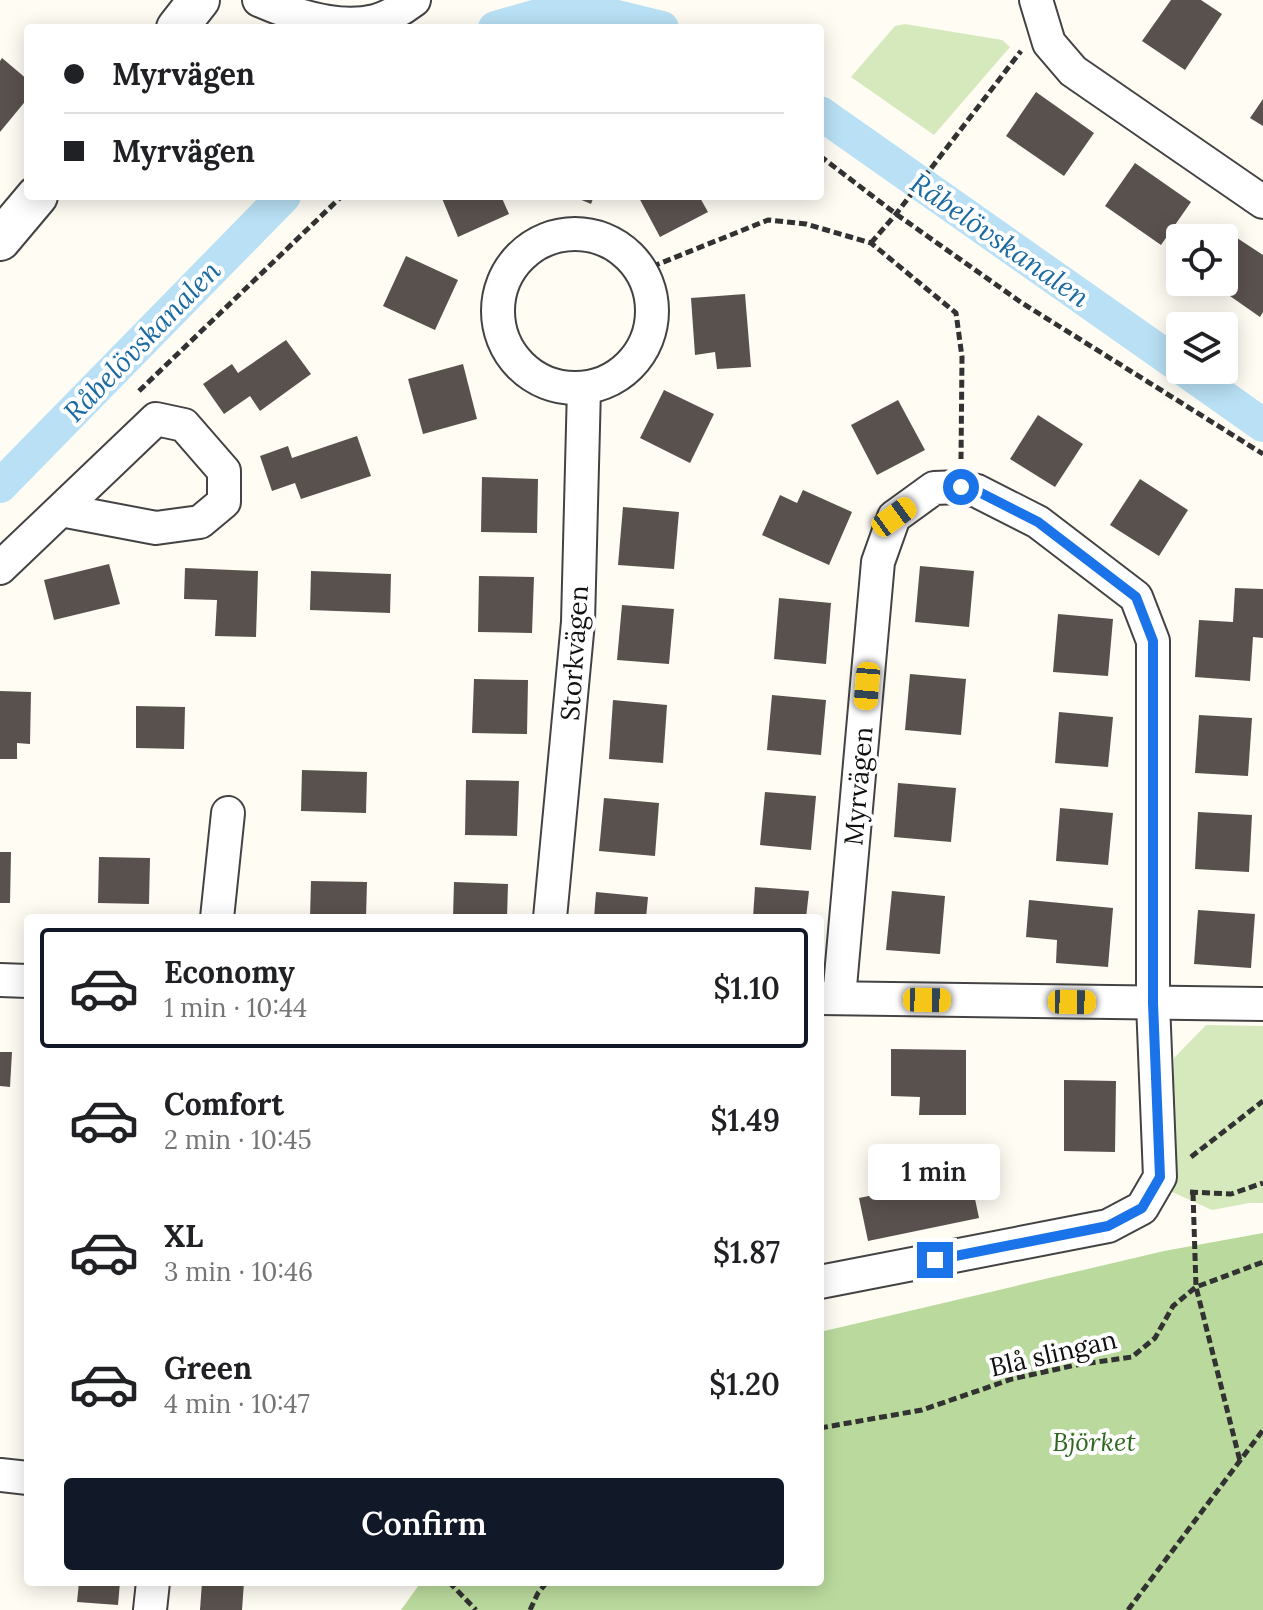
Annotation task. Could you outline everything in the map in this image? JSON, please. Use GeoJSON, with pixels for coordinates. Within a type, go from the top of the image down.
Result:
{"type":"FeatureCollection","features":[{"type":"Feature","properties":{"kind":"street"},"geometry":{"type":"LineString","coordinates":[[180,24],[199,0]]}},
{"type":"Feature","properties":{"kind":"street"},"geometry":{"type":"LineString","coordinates":[[259,0],[326,21],[350,24],[375,21],[398,12],[414,0]]}},
{"type":"Feature","properties":{"kind":"street"},"geometry":{"type":"LineString","coordinates":[[1036,0],[1049,43],[1073,71],[1263,202]]}},
{"type":"Feature","properties":{"kind":"street"},"geometry":{"type":"LineString","coordinates":[[0,240],[34,200]]}},
{"type":"Feature","properties":{"kind":"street"},"geometry":{"type":"LineString","coordinates":[[578,234],[602,239],[624,252],[641,271],[647,282],[652,320],[645,345],[620,374],[596,386],[558,386],[535,377],[509,350],[500,327],[499,302],[506,278],[530,249],[553,237],[578,234]]}},
{"type":"Feature","properties":{"kind":"street","name":"Storkvägen"},"geometry":{"type":"LineString","coordinates":[[550,914],[578,622],[584,388]]}},
{"type":"Feature","properties":{"kind":"street"},"geometry":{"type":"LineString","coordinates":[[0,568],[156,419],[184,425],[224,471],[224,502],[200,522],[156,528],[61,510]]}},
{"type":"Feature","properties":{"kind":"street"},"geometry":{"type":"LineString","coordinates":[[824,1281],[1108,1226],[1142,1208],[1160,1172],[1153,1003],[1153,641],[1136,597],[1038,522],[977,491],[961,487]]}},
{"type":"Feature","properties":{"kind":"street","name":"Myrvägen"},"geometry":{"type":"LineString","coordinates":[[829,998],[878,562],[894,517],[934,488],[961,487]]}},
{"type":"Feature","properties":{"kind":"street"},"geometry":{"type":"LineString","coordinates":[[217,914],[228,813]]}},
{"type":"Feature","properties":{"kind":"street"},"geometry":{"type":"LineString","coordinates":[[0,980],[24,981]]}},
{"type":"Feature","properties":{"kind":"street"},"geometry":{"type":"LineString","coordinates":[[829,998],[1263,1004]]}},
{"type":"Feature","properties":{"kind":"street"},"geometry":{"type":"LineString","coordinates":[[0,1475],[24,1478]]}},
{"type":"Feature","properties":{"kind":"street"},"geometry":{"type":"LineString","coordinates":[[150,1610],[153,1586]]}},
{"type":"Feature","properties":{"kind":"path"},"geometry":{"type":"LineString","coordinates":[[871,243],[1031,40],[1049,43]]}},
{"type":"Feature","properties":{"kind":"path"},"geometry":{"type":"LineString","coordinates":[[824,159],[1022,303],[1263,454]]}},
{"type":"Feature","properties":{"kind":"path"},"geometry":{"type":"LineString","coordinates":[[134,395],[338,200]]}},
{"type":"Feature","properties":{"kind":"path"},"geometry":{"type":"LineString","coordinates":[[641,271],[768,220],[806,224],[871,243],[956,313],[962,357],[961,487]]}},
{"type":"Feature","properties":{"kind":"path"},"geometry":{"type":"LineString","coordinates":[[1160,1172],[1187,1160],[1263,1101]]}},
{"type":"Feature","properties":{"kind":"path"},"geometry":{"type":"LineString","coordinates":[[1160,1172],[1193,1193],[1231,1194],[1263,1183]]}},
{"type":"Feature","properties":{"kind":"path"},"geometry":{"type":"LineString","coordinates":[[1193,1193],[1196,1287],[1240,1461]]}},
{"type":"Feature","properties":{"kind":"path","name":"Blå slingan"},"geometry":{"type":"LineString","coordinates":[[824,1427],[922,1410],[1012,1379],[1132,1357],[1155,1338],[1173,1306],[1196,1287],[1263,1262]]}},
{"type":"Feature","properties":{"kind":"path"},"geometry":{"type":"LineString","coordinates":[[1128,1610],[1263,1430]]}},
{"type":"Feature","properties":{"kind":"path"},"geometry":{"type":"LineString","coordinates":[[453,1586],[476,1610]]}},
{"type":"Feature","properties":{"kind":"path"},"geometry":{"type":"LineString","coordinates":[[530,1610],[544,1586]]}},
{"type":"Feature","properties":{"kind":"green space"},"geometry":{"type":"Polygon","coordinates":[[[905,24],[1002,40],[1010,47],[934,135],[851,77],[895,26],[905,24]]]}},
{"type":"Feature","properties":{"kind":"green space"},"geometry":{"type":"Polygon","coordinates":[[[1206,1025],[1263,1026],[1263,1203],[1212,1210],[1172,1192],[1174,1058],[1206,1025]]]}},
{"type":"Feature","properties":{"kind":"green space","name":"Björket"},"geometry":{"type":"Polygon","coordinates":[[[1263,1233],[1263,1610],[401,1610],[418,1586],[824,1586],[824,1331],[1164,1251],[1263,1233]]]}},
{"type":"Feature","properties":{"kind":"building"},"geometry":{"type":"Polygon","coordinates":[[[1171,0],[1201,0],[1222,14],[1185,70],[1142,41],[1171,0]]]}},
{"type":"Feature","properties":{"kind":"building"},"geometry":{"type":"Polygon","coordinates":[[[2,58],[24,77],[24,103],[0,132],[2,58]]]}},
{"type":"Feature","properties":{"kind":"building"},"geometry":{"type":"Polygon","coordinates":[[[1036,92],[1094,133],[1064,176],[1006,136],[1036,92]]]}},
{"type":"Feature","properties":{"kind":"building"},"geometry":{"type":"Polygon","coordinates":[[[1263,99],[1263,126],[1250,118],[1263,99]]]}},
{"type":"Feature","properties":{"kind":"building"},"geometry":{"type":"Polygon","coordinates":[[[1135,163],[1191,202],[1176,224],[1166,224],[1166,238],[1161,245],[1105,206],[1135,163]]]}},
{"type":"Feature","properties":{"kind":"building"},"geometry":{"type":"Polygon","coordinates":[[[443,200],[503,200],[509,214],[458,237],[443,200]]]}},
{"type":"Feature","properties":{"kind":"building"},"geometry":{"type":"Polygon","coordinates":[[[640,200],[701,200],[708,212],[660,237],[640,200]]]}},
{"type":"Feature","properties":{"kind":"building"},"geometry":{"type":"Polygon","coordinates":[[[1238,239],[1263,255],[1263,312],[1260,317],[1230,296],[1238,296],[1238,239]]]}},
{"type":"Feature","properties":{"kind":"building"},"geometry":{"type":"Polygon","coordinates":[[[406,256],[458,280],[435,330],[383,306],[406,256]]]}},
{"type":"Feature","properties":{"kind":"building"},"geometry":{"type":"Polygon","coordinates":[[[745,294],[751,367],[717,369],[715,352],[695,355],[691,298],[745,294]]]}},
{"type":"Feature","properties":{"kind":"building"},"geometry":{"type":"Polygon","coordinates":[[[286,340],[311,374],[260,411],[250,396],[224,414],[203,384],[232,364],[238,373],[286,340]]]}},
{"type":"Feature","properties":{"kind":"building"},"geometry":{"type":"Polygon","coordinates":[[[463,364],[477,419],[423,434],[408,379],[463,364]]]}},
{"type":"Feature","properties":{"kind":"building"},"geometry":{"type":"Polygon","coordinates":[[[664,390],[714,414],[690,463],[640,438],[664,390]]]}},
{"type":"Feature","properties":{"kind":"building"},"geometry":{"type":"Polygon","coordinates":[[[898,400],[925,450],[877,475],[851,425],[898,400]]]}},
{"type":"Feature","properties":{"kind":"building"},"geometry":{"type":"Polygon","coordinates":[[[1038,415],[1083,444],[1055,487],[1010,459],[1038,415]]]}},
{"type":"Feature","properties":{"kind":"building"},"geometry":{"type":"Polygon","coordinates":[[[357,436],[371,476],[301,499],[295,483],[272,491],[260,456],[288,446],[292,458],[357,436]]]}},
{"type":"Feature","properties":{"kind":"building"},"geometry":{"type":"Polygon","coordinates":[[[482,477],[538,479],[537,533],[481,532],[482,477]]]}},
{"type":"Feature","properties":{"kind":"building"},"geometry":{"type":"Polygon","coordinates":[[[1140,479],[1188,510],[1159,556],[1110,525],[1140,479]]]}},
{"type":"Feature","properties":{"kind":"building"},"geometry":{"type":"Polygon","coordinates":[[[803,490],[852,512],[829,565],[762,535],[780,495],[797,503],[803,490]]]}},
{"type":"Feature","properties":{"kind":"building"},"geometry":{"type":"Polygon","coordinates":[[[623,507],[679,512],[674,569],[618,565],[623,507]]]}},
{"type":"Feature","properties":{"kind":"building"},"geometry":{"type":"Polygon","coordinates":[[[109,564],[120,604],[54,620],[44,580],[109,564]]]}},
{"type":"Feature","properties":{"kind":"building"},"geometry":{"type":"Polygon","coordinates":[[[920,566],[974,571],[969,627],[915,622],[920,566]]]}},
{"type":"Feature","properties":{"kind":"building"},"geometry":{"type":"Polygon","coordinates":[[[185,568],[258,571],[256,637],[215,636],[217,600],[184,599],[185,568]]]}},
{"type":"Feature","properties":{"kind":"building"},"geometry":{"type":"Polygon","coordinates":[[[311,571],[391,574],[390,613],[310,610],[311,571]]]}},
{"type":"Feature","properties":{"kind":"building"},"geometry":{"type":"Polygon","coordinates":[[[479,576],[534,577],[532,633],[478,632],[479,576]]]}},
{"type":"Feature","properties":{"kind":"building"},"geometry":{"type":"Polygon","coordinates":[[[1235,588],[1263,589],[1263,638],[1253,637],[1250,681],[1195,677],[1199,620],[1233,622],[1235,588]]]}},
{"type":"Feature","properties":{"kind":"building"},"geometry":{"type":"Polygon","coordinates":[[[779,598],[831,603],[826,664],[774,659],[779,598]]]}},
{"type":"Feature","properties":{"kind":"building"},"geometry":{"type":"Polygon","coordinates":[[[622,605],[674,609],[669,664],[617,660],[622,605]]]}},
{"type":"Feature","properties":{"kind":"building"},"geometry":{"type":"Polygon","coordinates":[[[1058,614],[1113,619],[1108,676],[1053,672],[1058,614]]]}},
{"type":"Feature","properties":{"kind":"building"},"geometry":{"type":"Polygon","coordinates":[[[910,674],[966,679],[961,735],[905,730],[910,674]]]}},
{"type":"Feature","properties":{"kind":"building"},"geometry":{"type":"Polygon","coordinates":[[[474,679],[528,680],[527,734],[472,733],[474,679]]]}},
{"type":"Feature","properties":{"kind":"building"},"geometry":{"type":"Polygon","coordinates":[[[0,691],[31,692],[30,744],[17,743],[17,759],[0,759],[0,691]]]}},
{"type":"Feature","properties":{"kind":"building"},"geometry":{"type":"Polygon","coordinates":[[[772,695],[826,700],[821,755],[767,750],[772,695]]]}},
{"type":"Feature","properties":{"kind":"building"},"geometry":{"type":"Polygon","coordinates":[[[613,700],[667,705],[663,763],[609,759],[613,700]]]}},
{"type":"Feature","properties":{"kind":"building"},"geometry":{"type":"Polygon","coordinates":[[[136,706],[185,707],[184,749],[136,748],[136,706]]]}},
{"type":"Feature","properties":{"kind":"building"},"geometry":{"type":"Polygon","coordinates":[[[1059,712],[1113,717],[1108,767],[1055,763],[1059,712]]]}},
{"type":"Feature","properties":{"kind":"building"},"geometry":{"type":"Polygon","coordinates":[[[1199,715],[1252,718],[1248,776],[1195,773],[1199,715]]]}},
{"type":"Feature","properties":{"kind":"building"},"geometry":{"type":"Polygon","coordinates":[[[302,770],[367,772],[366,813],[301,811],[302,770]]]}},
{"type":"Feature","properties":{"kind":"building"},"geometry":{"type":"Polygon","coordinates":[[[466,780],[519,781],[517,836],[465,835],[466,780]]]}},
{"type":"Feature","properties":{"kind":"building"},"geometry":{"type":"Polygon","coordinates":[[[898,783],[956,788],[951,842],[894,837],[898,783]]]}},
{"type":"Feature","properties":{"kind":"building"},"geometry":{"type":"Polygon","coordinates":[[[765,792],[816,796],[811,850],[760,845],[765,792]]]}},
{"type":"Feature","properties":{"kind":"building"},"geometry":{"type":"Polygon","coordinates":[[[604,798],[659,803],[655,856],[599,851],[604,798]]]}},
{"type":"Feature","properties":{"kind":"building"},"geometry":{"type":"Polygon","coordinates":[[[1060,808],[1113,813],[1108,865],[1056,861],[1060,808]]]}},
{"type":"Feature","properties":{"kind":"building"},"geometry":{"type":"Polygon","coordinates":[[[1198,812],[1252,815],[1249,872],[1195,869],[1198,812]]]}},
{"type":"Feature","properties":{"kind":"building"},"geometry":{"type":"Polygon","coordinates":[[[0,852],[11,852],[10,903],[0,903],[0,852]]]}},
{"type":"Feature","properties":{"kind":"building"},"geometry":{"type":"Polygon","coordinates":[[[99,857],[150,858],[149,904],[98,903],[99,857]]]}},
{"type":"Feature","properties":{"kind":"building"},"geometry":{"type":"Polygon","coordinates":[[[311,881],[367,882],[366,914],[310,914],[311,881]]]}},
{"type":"Feature","properties":{"kind":"building"},"geometry":{"type":"Polygon","coordinates":[[[454,882],[508,884],[507,914],[453,914],[454,882]]]}},
{"type":"Feature","properties":{"kind":"building"},"geometry":{"type":"Polygon","coordinates":[[[755,887],[809,891],[806,914],[753,914],[755,887]]]}},
{"type":"Feature","properties":{"kind":"building"},"geometry":{"type":"Polygon","coordinates":[[[892,891],[945,896],[940,954],[886,950],[892,891]]]}},
{"type":"Feature","properties":{"kind":"building"},"geometry":{"type":"Polygon","coordinates":[[[596,892],[648,897],[646,914],[594,914],[596,892]]]}},
{"type":"Feature","properties":{"kind":"building"},"geometry":{"type":"Polygon","coordinates":[[[1029,900],[1113,908],[1108,967],[1056,963],[1057,940],[1026,937],[1029,900]]]}},
{"type":"Feature","properties":{"kind":"building"},"geometry":{"type":"Polygon","coordinates":[[[1198,910],[1255,914],[1251,968],[1194,964],[1198,910]]]}},
{"type":"Feature","properties":{"kind":"building"},"geometry":{"type":"Polygon","coordinates":[[[891,1049],[966,1050],[966,1115],[919,1115],[920,1097],[891,1096],[891,1049]]]}},
{"type":"Feature","properties":{"kind":"building"},"geometry":{"type":"Polygon","coordinates":[[[0,1052],[12,1052],[10,1087],[0,1086],[0,1052]]]}},
{"type":"Feature","properties":{"kind":"building"},"geometry":{"type":"Polygon","coordinates":[[[1064,1080],[1116,1081],[1115,1152],[1064,1151],[1064,1080]]]}},
{"type":"Feature","properties":{"kind":"building"},"geometry":{"type":"Polygon","coordinates":[[[970,1175],[979,1218],[868,1241],[859,1198],[970,1175]]]}},
{"type":"Feature","properties":{"kind":"building"},"geometry":{"type":"Polygon","coordinates":[[[79,1586],[120,1586],[118,1605],[77,1602],[79,1586]]]}},
{"type":"Feature","properties":{"kind":"building"},"geometry":{"type":"Polygon","coordinates":[[[202,1586],[244,1586],[242,1610],[200,1610],[202,1586]]]}},
{"type":"Feature","properties":{"kind":"waterway","name":"Råbelövskanalen"},"geometry":{"type":"LineString","coordinates":[[509,24],[559,10],[646,24]]}},
{"type":"Feature","properties":{"kind":"waterway","name":"Råbelövskanalen"},"geometry":{"type":"LineString","coordinates":[[824,116],[1166,356]]}},
{"type":"Feature","properties":{"kind":"waterway","name":"Råbelövskanalen"},"geometry":{"type":"LineString","coordinates":[[0,486],[280,200]]}},
{"type":"Feature","properties":{"kind":"waterway","name":"Råbelövskanalen"},"geometry":{"type":"LineString","coordinates":[[1205,384],[1263,425]]}},
{"type":"Feature","properties":{"kind":"route"},"geometry":{"type":"LineString","coordinates":[[935,1260],[1108,1226],[1142,1208],[1160,1177],[1153,1003],[1153,641],[1136,597],[1038,522],[977,491],[961,487]]}}]}
